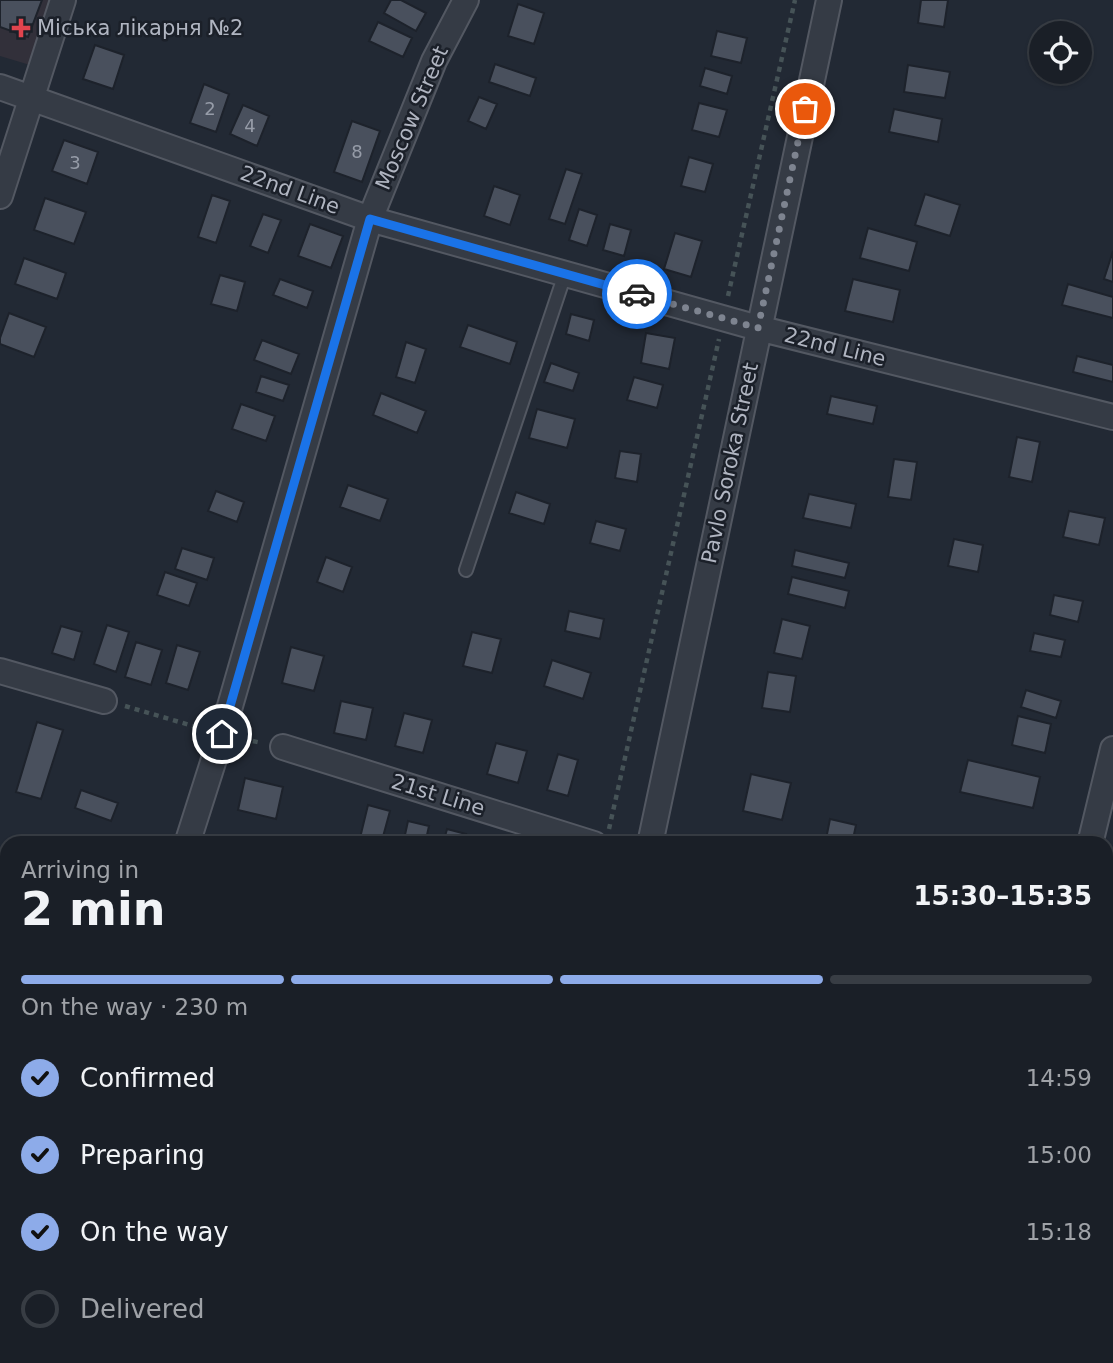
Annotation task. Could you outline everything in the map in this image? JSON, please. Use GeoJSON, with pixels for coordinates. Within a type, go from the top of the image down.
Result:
{"type":"FeatureCollection","features":[{"type":"Feature","properties":{"kind":"street"},"geometry":{"type":"LineString","coordinates":[[0,196],[63,0]]}},
{"type":"Feature","properties":{"kind":"street","name":"Moscow Street"},"geometry":{"type":"LineString","coordinates":[[190,836],[222,734],[370,219],[434,61],[466,0]]}},
{"type":"Feature","properties":{"kind":"street","name":"Pavlo Soroka Street"},"geometry":{"type":"LineString","coordinates":[[652,836],[829,0]]}},
{"type":"Feature","properties":{"kind":"street","name":"22nd Line"},"geometry":{"type":"LineString","coordinates":[[0,86],[370,219],[758,328],[1113,417]]}},
{"type":"Feature","properties":{"kind":"street"},"geometry":{"type":"LineString","coordinates":[[0,671],[104,701]]}},
{"type":"Feature","properties":{"kind":"street","name":"21st Line"},"geometry":{"type":"LineString","coordinates":[[283,747],[597,836]]}},
{"type":"Feature","properties":{"kind":"street"},"geometry":{"type":"LineString","coordinates":[[1092,836],[1113,749]]}},
{"type":"Feature","properties":{"kind":"lane"},"geometry":{"type":"LineString","coordinates":[[466,570],[565,274]]}},
{"type":"Feature","properties":{"kind":"path"},"geometry":{"type":"LineString","coordinates":[[601,836],[795,0]]}},
{"type":"Feature","properties":{"kind":"path"},"geometry":{"type":"LineString","coordinates":[[104,701],[176,720]]}},
{"type":"Feature","properties":{"kind":"shaded area","name":"Міська лікарня №2"},"geometry":{"type":"Polygon","coordinates":[[[0,0],[51,0],[30,65],[0,56],[0,0]]]}},
{"type":"Feature","properties":{"kind":"building"},"geometry":{"type":"Polygon","coordinates":[[[0,0],[42,0],[28,37],[0,27],[0,0]]]}},
{"type":"Feature","properties":{"kind":"building"},"geometry":{"type":"Polygon","coordinates":[[[391,0],[401,0],[426,13],[416,31],[384,13],[391,0]]]}},
{"type":"Feature","properties":{"kind":"building"},"geometry":{"type":"Polygon","coordinates":[[[921,0],[948,0],[944,27],[918,23],[921,0]]]}},
{"type":"Feature","properties":{"kind":"building"},"geometry":{"type":"Polygon","coordinates":[[[518,4],[544,13],[534,44],[508,36],[518,4]]]}},
{"type":"Feature","properties":{"kind":"building"},"geometry":{"type":"Polygon","coordinates":[[[378,22],[412,38],[403,57],[369,41],[378,22]]]}},
{"type":"Feature","properties":{"kind":"building"},"geometry":{"type":"Polygon","coordinates":[[[717,31],[747,38],[741,63],[711,56],[717,31]]]}},
{"type":"Feature","properties":{"kind":"building"},"geometry":{"type":"Polygon","coordinates":[[[95,45],[124,55],[113,89],[83,79],[95,45]]]}},
{"type":"Feature","properties":{"kind":"building"},"geometry":{"type":"Polygon","coordinates":[[[495,64],[536,78],[530,96],[489,82],[495,64]]]}},
{"type":"Feature","properties":{"kind":"building"},"geometry":{"type":"Polygon","coordinates":[[[908,65],[950,72],[945,98],[904,92],[908,65]]]}},
{"type":"Feature","properties":{"kind":"building"},"geometry":{"type":"Polygon","coordinates":[[[705,68],[732,76],[727,94],[700,86],[705,68]]]}},
{"type":"Feature","properties":{"kind":"building"},"geometry":{"type":"Polygon","coordinates":[[[204,84],[229,94],[216,132],[190,123],[204,84]]]}},
{"type":"Feature","properties":{"kind":"building"},"geometry":{"type":"Polygon","coordinates":[[[479,97],[497,104],[486,129],[468,121],[479,97]]]}},
{"type":"Feature","properties":{"kind":"building"},"geometry":{"type":"Polygon","coordinates":[[[699,103],[727,110],[719,137],[692,130],[699,103]]]}},
{"type":"Feature","properties":{"kind":"building"},"geometry":{"type":"Polygon","coordinates":[[[243,105],[269,116],[257,146],[230,134],[243,105]]]}},
{"type":"Feature","properties":{"kind":"building"},"geometry":{"type":"Polygon","coordinates":[[[894,109],[942,119],[938,142],[889,132],[894,109]]]}},
{"type":"Feature","properties":{"kind":"building"},"geometry":{"type":"Polygon","coordinates":[[[352,121],[380,131],[362,182],[334,172],[352,121]]]}},
{"type":"Feature","properties":{"kind":"building"},"geometry":{"type":"Polygon","coordinates":[[[64,140],[98,152],[87,184],[52,171],[64,140]]]}},
{"type":"Feature","properties":{"kind":"building"},"geometry":{"type":"Polygon","coordinates":[[[689,157],[713,164],[705,192],[681,186],[689,157]]]}},
{"type":"Feature","properties":{"kind":"building"},"geometry":{"type":"Polygon","coordinates":[[[566,169],[582,174],[565,224],[549,219],[566,169]]]}},
{"type":"Feature","properties":{"kind":"building"},"geometry":{"type":"Polygon","coordinates":[[[494,186],[520,195],[510,225],[484,216],[494,186]]]}},
{"type":"Feature","properties":{"kind":"building"},"geometry":{"type":"Polygon","coordinates":[[[925,194],[960,205],[950,236],[915,225],[925,194]]]}},
{"type":"Feature","properties":{"kind":"building"},"geometry":{"type":"Polygon","coordinates":[[[212,195],[230,201],[216,243],[198,237],[212,195]]]}},
{"type":"Feature","properties":{"kind":"building"},"geometry":{"type":"Polygon","coordinates":[[[45,198],[86,212],[74,244],[34,230],[45,198]]]}},
{"type":"Feature","properties":{"kind":"building"},"geometry":{"type":"Polygon","coordinates":[[[579,209],[597,215],[587,246],[569,240],[579,209]]]}},
{"type":"Feature","properties":{"kind":"building"},"geometry":{"type":"Polygon","coordinates":[[[263,214],[281,220],[268,253],[250,246],[263,214]]]}},
{"type":"Feature","properties":{"kind":"building"},"geometry":{"type":"Polygon","coordinates":[[[310,224],[343,236],[331,268],[298,256],[310,224]]]}},
{"type":"Feature","properties":{"kind":"building"},"geometry":{"type":"Polygon","coordinates":[[[610,224],[631,230],[624,256],[603,250],[610,224]]]}},
{"type":"Feature","properties":{"kind":"building"},"geometry":{"type":"Polygon","coordinates":[[[868,228],[917,242],[909,271],[860,258],[868,228]]]}},
{"type":"Feature","properties":{"kind":"building"},"geometry":{"type":"Polygon","coordinates":[[[675,233],[702,241],[691,277],[664,269],[675,233]]]}},
{"type":"Feature","properties":{"kind":"building"},"geometry":{"type":"Polygon","coordinates":[[[1113,251],[1113,282],[1104,279],[1113,251]]]}},
{"type":"Feature","properties":{"kind":"building"},"geometry":{"type":"Polygon","coordinates":[[[24,258],[66,273],[57,299],[15,284],[24,258]]]}},
{"type":"Feature","properties":{"kind":"building"},"geometry":{"type":"Polygon","coordinates":[[[220,275],[245,282],[237,311],[211,304],[220,275]]]}},
{"type":"Feature","properties":{"kind":"building"},"geometry":{"type":"Polygon","coordinates":[[[280,279],[313,291],[307,308],[273,295],[280,279]]]}},
{"type":"Feature","properties":{"kind":"building"},"geometry":{"type":"Polygon","coordinates":[[[853,279],[900,290],[893,322],[845,311],[853,279]]]}},
{"type":"Feature","properties":{"kind":"building"},"geometry":{"type":"Polygon","coordinates":[[[1068,284],[1113,297],[1113,318],[1062,305],[1068,284]]]}},
{"type":"Feature","properties":{"kind":"building"},"geometry":{"type":"Polygon","coordinates":[[[9,313],[46,327],[34,357],[0,344],[9,313]]]}},
{"type":"Feature","properties":{"kind":"building"},"geometry":{"type":"Polygon","coordinates":[[[571,314],[594,320],[589,341],[566,334],[571,314]]]}},
{"type":"Feature","properties":{"kind":"building"},"geometry":{"type":"Polygon","coordinates":[[[468,325],[517,342],[510,364],[460,347],[468,325]]]}},
{"type":"Feature","properties":{"kind":"building"},"geometry":{"type":"Polygon","coordinates":[[[646,333],[675,338],[669,369],[641,363],[646,333]]]}},
{"type":"Feature","properties":{"kind":"building"},"geometry":{"type":"Polygon","coordinates":[[[262,340],[299,354],[291,374],[254,360],[262,340]]]}},
{"type":"Feature","properties":{"kind":"building"},"geometry":{"type":"Polygon","coordinates":[[[406,342],[426,349],[415,383],[396,377],[406,342]]]}},
{"type":"Feature","properties":{"kind":"building"},"geometry":{"type":"Polygon","coordinates":[[[1077,356],[1113,365],[1113,382],[1073,372],[1077,356]]]}},
{"type":"Feature","properties":{"kind":"building"},"geometry":{"type":"Polygon","coordinates":[[[551,363],[579,373],[573,391],[544,382],[551,363]]]}},
{"type":"Feature","properties":{"kind":"building"},"geometry":{"type":"Polygon","coordinates":[[[261,376],[289,385],[283,401],[256,392],[261,376]]]}},
{"type":"Feature","properties":{"kind":"building"},"geometry":{"type":"Polygon","coordinates":[[[634,377],[663,385],[657,408],[627,400],[634,377]]]}},
{"type":"Feature","properties":{"kind":"building"},"geometry":{"type":"Polygon","coordinates":[[[381,393],[426,411],[417,433],[373,415],[381,393]]]}},
{"type":"Feature","properties":{"kind":"building"},"geometry":{"type":"Polygon","coordinates":[[[831,396],[877,406],[873,424],[827,414],[831,396]]]}},
{"type":"Feature","properties":{"kind":"building"},"geometry":{"type":"Polygon","coordinates":[[[241,404],[275,416],[266,441],[232,429],[241,404]]]}},
{"type":"Feature","properties":{"kind":"building"},"geometry":{"type":"Polygon","coordinates":[[[537,409],[575,419],[567,448],[529,438],[537,409]]]}},
{"type":"Feature","properties":{"kind":"building"},"geometry":{"type":"Polygon","coordinates":[[[1017,437],[1040,442],[1032,482],[1009,477],[1017,437]]]}},
{"type":"Feature","properties":{"kind":"building"},"geometry":{"type":"Polygon","coordinates":[[[620,451],[641,454],[637,482],[615,478],[620,451]]]}},
{"type":"Feature","properties":{"kind":"building"},"geometry":{"type":"Polygon","coordinates":[[[894,459],[917,462],[911,500],[888,497],[894,459]]]}},
{"type":"Feature","properties":{"kind":"building"},"geometry":{"type":"Polygon","coordinates":[[[348,485],[388,499],[380,521],[340,507],[348,485]]]}},
{"type":"Feature","properties":{"kind":"building"},"geometry":{"type":"Polygon","coordinates":[[[216,491],[244,502],[237,522],[208,511],[216,491]]]}},
{"type":"Feature","properties":{"kind":"building"},"geometry":{"type":"Polygon","coordinates":[[[516,492],[550,504],[544,524],[509,513],[516,492]]]}},
{"type":"Feature","properties":{"kind":"building"},"geometry":{"type":"Polygon","coordinates":[[[809,494],[856,504],[851,528],[803,518],[809,494]]]}},
{"type":"Feature","properties":{"kind":"building"},"geometry":{"type":"Polygon","coordinates":[[[1069,511],[1105,518],[1099,545],[1063,537],[1069,511]]]}},
{"type":"Feature","properties":{"kind":"building"},"geometry":{"type":"Polygon","coordinates":[[[596,521],[626,529],[620,551],[590,543],[596,521]]]}},
{"type":"Feature","properties":{"kind":"building"},"geometry":{"type":"Polygon","coordinates":[[[954,539],[983,545],[978,572],[948,566],[954,539]]]}},
{"type":"Feature","properties":{"kind":"building"},"geometry":{"type":"Polygon","coordinates":[[[182,548],[214,558],[207,580],[175,569],[182,548]]]}},
{"type":"Feature","properties":{"kind":"building"},"geometry":{"type":"Polygon","coordinates":[[[795,550],[849,563],[845,578],[792,566],[795,550]]]}},
{"type":"Feature","properties":{"kind":"building"},"geometry":{"type":"Polygon","coordinates":[[[326,557],[352,567],[343,592],[317,582],[326,557]]]}},
{"type":"Feature","properties":{"kind":"building"},"geometry":{"type":"Polygon","coordinates":[[[165,572],[197,583],[189,606],[157,595],[165,572]]]}},
{"type":"Feature","properties":{"kind":"building"},"geometry":{"type":"Polygon","coordinates":[[[792,577],[849,591],[845,608],[788,594],[792,577]]]}},
{"type":"Feature","properties":{"kind":"building"},"geometry":{"type":"Polygon","coordinates":[[[1054,595],[1083,601],[1078,622],[1050,615],[1054,595]]]}},
{"type":"Feature","properties":{"kind":"building"},"geometry":{"type":"Polygon","coordinates":[[[569,611],[604,619],[600,639],[565,631],[569,611]]]}},
{"type":"Feature","properties":{"kind":"building"},"geometry":{"type":"Polygon","coordinates":[[[782,619],[810,626],[802,659],[774,653],[782,619]]]}},
{"type":"Feature","properties":{"kind":"building"},"geometry":{"type":"Polygon","coordinates":[[[107,625],[129,632],[116,672],[94,664],[107,625]]]}},
{"type":"Feature","properties":{"kind":"building"},"geometry":{"type":"Polygon","coordinates":[[[61,626],[82,632],[74,660],[52,653],[61,626]]]}},
{"type":"Feature","properties":{"kind":"building"},"geometry":{"type":"Polygon","coordinates":[[[472,632],[501,639],[492,673],[463,666],[472,632]]]}},
{"type":"Feature","properties":{"kind":"building"},"geometry":{"type":"Polygon","coordinates":[[[1034,633],[1065,640],[1061,657],[1030,651],[1034,633]]]}},
{"type":"Feature","properties":{"kind":"building"},"geometry":{"type":"Polygon","coordinates":[[[136,642],[162,650],[151,685],[125,677],[136,642]]]}},
{"type":"Feature","properties":{"kind":"building"},"geometry":{"type":"Polygon","coordinates":[[[177,645],[200,652],[188,690],[166,683],[177,645]]]}},
{"type":"Feature","properties":{"kind":"building"},"geometry":{"type":"Polygon","coordinates":[[[291,647],[324,656],[314,691],[282,683],[291,647]]]}},
{"type":"Feature","properties":{"kind":"building"},"geometry":{"type":"Polygon","coordinates":[[[552,660],[591,673],[583,699],[544,686],[552,660]]]}},
{"type":"Feature","properties":{"kind":"building"},"geometry":{"type":"Polygon","coordinates":[[[768,672],[796,676],[790,712],[762,708],[768,672]]]}},
{"type":"Feature","properties":{"kind":"building"},"geometry":{"type":"Polygon","coordinates":[[[1026,690],[1061,701],[1056,718],[1021,707],[1026,690]]]}},
{"type":"Feature","properties":{"kind":"building"},"geometry":{"type":"Polygon","coordinates":[[[341,701],[373,708],[366,740],[334,733],[341,701]]]}},
{"type":"Feature","properties":{"kind":"building"},"geometry":{"type":"Polygon","coordinates":[[[404,713],[432,720],[423,753],[395,746],[404,713]]]}},
{"type":"Feature","properties":{"kind":"building"},"geometry":{"type":"Polygon","coordinates":[[[1018,716],[1051,724],[1045,753],[1012,745],[1018,716]]]}},
{"type":"Feature","properties":{"kind":"building"},"geometry":{"type":"Polygon","coordinates":[[[37,722],[63,730],[41,799],[16,792],[37,722]]]}},
{"type":"Feature","properties":{"kind":"building"},"geometry":{"type":"Polygon","coordinates":[[[496,743],[527,751],[518,783],[487,774],[496,743]]]}},
{"type":"Feature","properties":{"kind":"building"},"geometry":{"type":"Polygon","coordinates":[[[558,754],[578,760],[568,796],[547,790],[558,754]]]}},
{"type":"Feature","properties":{"kind":"building"},"geometry":{"type":"Polygon","coordinates":[[[968,760],[1040,777],[1033,808],[960,792],[968,760]]]}},
{"type":"Feature","properties":{"kind":"building"},"geometry":{"type":"Polygon","coordinates":[[[751,774],[791,783],[782,820],[743,811],[751,774]]]}},
{"type":"Feature","properties":{"kind":"building"},"geometry":{"type":"Polygon","coordinates":[[[245,778],[283,787],[276,819],[238,810],[245,778]]]}},
{"type":"Feature","properties":{"kind":"building"},"geometry":{"type":"Polygon","coordinates":[[[81,790],[118,803],[111,821],[75,808],[81,790]]]}},
{"type":"Feature","properties":{"kind":"building"},"geometry":{"type":"Polygon","coordinates":[[[368,805],[390,811],[383,836],[360,836],[368,805]]]}},
{"type":"Feature","properties":{"kind":"building"},"geometry":{"type":"Polygon","coordinates":[[[830,819],[856,825],[854,836],[827,836],[830,819]]]}},
{"type":"Feature","properties":{"kind":"building"},"geometry":{"type":"Polygon","coordinates":[[[408,821],[429,826],[427,836],[405,836],[408,821]]]}},
{"type":"Feature","properties":{"kind":"building"},"geometry":{"type":"Polygon","coordinates":[[[447,829],[466,834],[466,836],[445,836],[447,829]]]}},
{"type":"Feature","properties":{"kind":"way so far"},"geometry":{"type":"LineString","coordinates":[[637,294],[758,328],[805,109]]}},
{"type":"Feature","properties":{"kind":"place","name":"Міська лікарня №2"},"geometry":{"type":"Point","coordinates":[21,28]}},
{"type":"Feature","properties":{"kind":"route"},"geometry":{"type":"LineString","coordinates":[[222,734],[370,219],[637,294]]}}]}
